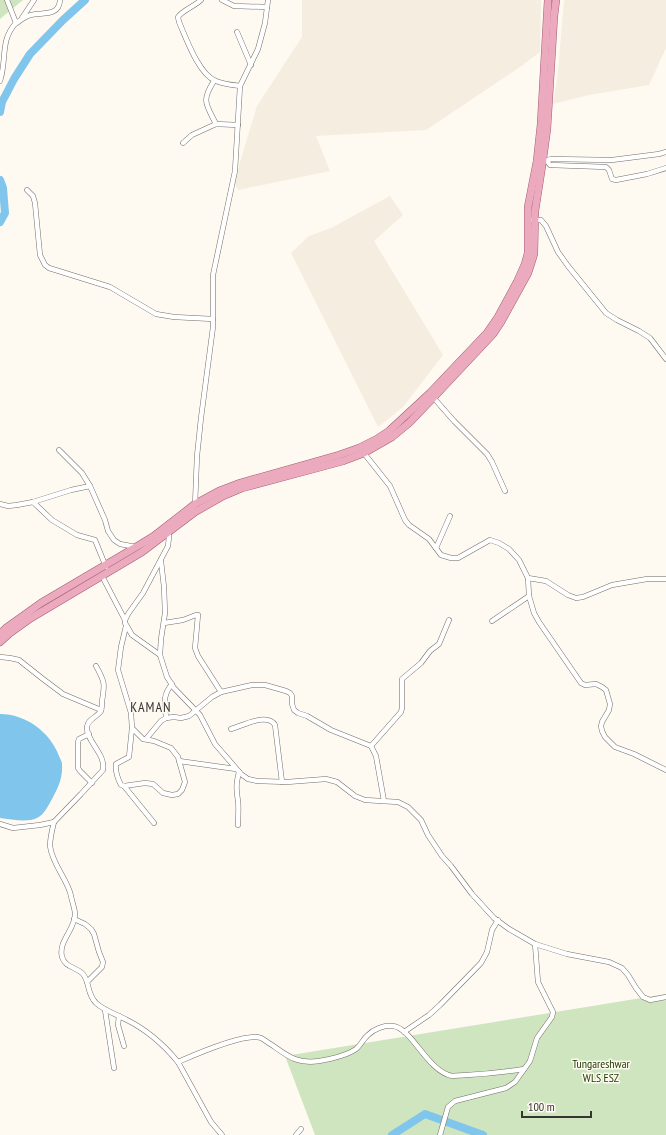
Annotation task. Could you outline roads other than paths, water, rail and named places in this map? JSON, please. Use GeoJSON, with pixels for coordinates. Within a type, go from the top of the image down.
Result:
{"type":"FeatureCollection","features":[{"type":"Feature","properties":{"kind":"main road"},"geometry":{"type":"LineString","coordinates":[[542,161],[542,124],[548,0]]}},
{"type":"Feature","properties":{"kind":"main road"},"geometry":{"type":"LineString","coordinates":[[0,642],[31,618],[105,571],[136,547],[223,496],[242,488],[343,461],[361,451],[389,431],[432,396],[498,317],[520,278],[525,264],[528,253],[531,220],[528,207],[542,161],[547,129],[556,0]]}},
{"type":"Feature","properties":{"kind":"main road"},"geometry":{"type":"LineString","coordinates":[[0,634],[41,603],[142,552],[195,504],[219,491],[240,483],[339,455],[361,451]]}},
{"type":"Feature","properties":{"kind":"street"},"geometry":{"type":"LineString","coordinates":[[7,0],[16,23]]}},
{"type":"Feature","properties":{"kind":"street"},"geometry":{"type":"LineString","coordinates":[[0,82],[3,67],[2,52],[4,40],[7,33],[22,18],[34,0]]}},
{"type":"Feature","properties":{"kind":"street"},"geometry":{"type":"LineString","coordinates":[[22,18],[52,12],[60,5],[60,0]]}},
{"type":"Feature","properties":{"kind":"street"},"geometry":{"type":"LineString","coordinates":[[201,0],[195,6],[178,17],[197,62],[203,72],[214,81],[240,86]]}},
{"type":"Feature","properties":{"kind":"street"},"geometry":{"type":"LineString","coordinates":[[222,0],[234,6],[267,7]]}},
{"type":"Feature","properties":{"kind":"street"},"geometry":{"type":"LineString","coordinates":[[195,512],[197,456],[213,327],[213,275],[235,171],[240,86],[258,49],[265,23],[268,0]]}},
{"type":"Feature","properties":{"kind":"street"},"geometry":{"type":"LineString","coordinates":[[237,32],[251,64]]}},
{"type":"Feature","properties":{"kind":"street"},"geometry":{"type":"LineString","coordinates":[[214,81],[207,92],[206,98],[208,107],[216,124]]}},
{"type":"Feature","properties":{"kind":"street"},"geometry":{"type":"LineString","coordinates":[[183,143],[192,135],[216,124],[238,125]]}},
{"type":"Feature","properties":{"kind":"street"},"geometry":{"type":"LineString","coordinates":[[542,161],[551,159],[612,160],[666,152]]}},
{"type":"Feature","properties":{"kind":"street"},"geometry":{"type":"LineString","coordinates":[[542,161],[550,165],[606,167],[609,170],[612,179],[616,180],[648,174],[666,168]]}},
{"type":"Feature","properties":{"kind":"street"},"geometry":{"type":"LineString","coordinates":[[27,190],[35,203],[40,255],[44,265],[49,268],[110,287],[154,313],[174,317],[213,319]]}},
{"type":"Feature","properties":{"kind":"street"},"geometry":{"type":"LineString","coordinates":[[531,220],[541,220],[546,226],[558,252],[606,313],[650,338],[666,359]]}},
{"type":"Feature","properties":{"kind":"street"},"geometry":{"type":"LineString","coordinates":[[432,396],[454,421],[487,454],[505,491]]}},
{"type":"Feature","properties":{"kind":"street"},"geometry":{"type":"LineString","coordinates":[[59,450],[82,473],[90,486],[105,520],[108,531],[114,540],[120,544],[136,547]]}},
{"type":"Feature","properties":{"kind":"street"},"geometry":{"type":"LineString","coordinates":[[361,451],[390,486],[405,520],[409,525],[429,539],[441,555],[451,558],[458,558],[490,540],[509,549],[519,560],[528,578],[529,596],[534,613],[578,679],[581,683],[596,684],[606,690],[610,704],[609,710],[601,726],[605,737],[615,747],[634,754],[666,770]]}},
{"type":"Feature","properties":{"kind":"street"},"geometry":{"type":"LineString","coordinates":[[0,504],[8,506],[34,502],[71,490],[90,486]]}},
{"type":"Feature","properties":{"kind":"street"},"geometry":{"type":"LineString","coordinates":[[34,502],[52,520],[77,535],[95,540],[105,571],[125,620],[124,623],[132,635],[160,655]]}},
{"type":"Feature","properties":{"kind":"street"},"geometry":{"type":"LineString","coordinates":[[436,548],[450,516]]}},
{"type":"Feature","properties":{"kind":"street"},"geometry":{"type":"LineString","coordinates":[[125,620],[144,593],[168,546],[168,528]]}},
{"type":"Feature","properties":{"kind":"street"},"geometry":{"type":"LineString","coordinates":[[160,561],[164,587],[165,613],[160,655],[167,677],[174,688],[200,715],[215,744],[237,770],[248,779],[257,781],[282,782],[326,779],[337,782],[355,796],[365,800],[375,802],[398,802],[408,807],[421,820],[428,835],[442,856],[472,894],[498,920],[510,929],[535,944],[566,954],[609,962],[622,968],[643,997],[650,1000],[666,997]]}},
{"type":"Feature","properties":{"kind":"street"},"geometry":{"type":"LineString","coordinates":[[528,578],[546,581],[568,595],[576,598],[583,597],[612,585],[647,579],[666,579]]}},
{"type":"Feature","properties":{"kind":"street"},"geometry":{"type":"LineString","coordinates":[[492,621],[529,596]]}},
{"type":"Feature","properties":{"kind":"street"},"geometry":{"type":"LineString","coordinates":[[164,623],[183,620],[198,615],[195,648],[198,656],[221,692]]}},
{"type":"Feature","properties":{"kind":"street"},"geometry":{"type":"LineString","coordinates":[[372,746],[402,708],[402,679],[421,663],[430,651],[439,644],[449,620]]}},
{"type":"Feature","properties":{"kind":"street"},"geometry":{"type":"LineString","coordinates":[[126,626],[118,670],[131,713],[132,728],[130,755],[116,764],[115,768],[121,785],[124,786],[154,823]]}},
{"type":"Feature","properties":{"kind":"street"},"geometry":{"type":"LineString","coordinates":[[0,657],[19,660],[63,694],[101,710]]}},
{"type":"Feature","properties":{"kind":"street"},"geometry":{"type":"LineString","coordinates":[[96,666],[105,684],[101,710],[89,723],[87,728],[90,739],[102,760],[103,770],[54,822],[50,839],[50,848],[70,893],[75,915],[73,924],[61,951],[64,962],[68,966],[82,972],[85,976],[89,993],[94,1001],[105,1010],[148,1032],[172,1054],[178,1062],[211,1122],[222,1135]]}},
{"type":"Feature","properties":{"kind":"street"},"geometry":{"type":"LineString","coordinates":[[166,718],[165,695],[166,691],[172,684]]}},
{"type":"Feature","properties":{"kind":"street"},"geometry":{"type":"LineString","coordinates":[[146,739],[161,721],[166,718],[189,716],[212,697],[221,692],[252,685],[264,685],[286,690],[292,696],[294,710],[298,713],[307,716],[331,730],[372,746],[376,756],[384,801]]}},
{"type":"Feature","properties":{"kind":"street"},"geometry":{"type":"LineString","coordinates":[[231,729],[255,721],[271,721],[274,723],[282,782]]}},
{"type":"Feature","properties":{"kind":"street"},"geometry":{"type":"LineString","coordinates":[[124,786],[145,783],[153,784],[164,793],[172,795],[178,794],[186,782],[180,761],[171,748],[154,741],[143,739],[132,728]]}},
{"type":"Feature","properties":{"kind":"street"},"geometry":{"type":"LineString","coordinates":[[89,734],[79,739],[78,742],[78,768],[92,783]]}},
{"type":"Feature","properties":{"kind":"street"},"geometry":{"type":"LineString","coordinates":[[180,761],[237,770]]}},
{"type":"Feature","properties":{"kind":"street"},"geometry":{"type":"LineString","coordinates":[[237,770],[236,795],[238,802],[238,824]]}},
{"type":"Feature","properties":{"kind":"street"},"geometry":{"type":"LineString","coordinates":[[0,824],[13,828],[54,822]]}},
{"type":"Feature","properties":{"kind":"street"},"geometry":{"type":"LineString","coordinates":[[74,919],[85,924],[91,929],[103,962],[102,967],[87,982]]}},
{"type":"Feature","properties":{"kind":"street"},"geometry":{"type":"LineString","coordinates":[[404,1032],[429,1015],[481,963],[486,952],[492,930],[498,920]]}},
{"type":"Feature","properties":{"kind":"street"},"geometry":{"type":"LineString","coordinates":[[440,1135],[448,1107],[455,1101],[506,1088],[516,1082],[530,1061],[537,1038],[552,1017],[553,1012],[538,982],[535,944]]}},
{"type":"Feature","properties":{"kind":"street"},"geometry":{"type":"LineString","coordinates":[[105,1010],[114,1068]]}},
{"type":"Feature","properties":{"kind":"street"},"geometry":{"type":"LineString","coordinates":[[119,1016],[118,1025],[124,1046]]}},
{"type":"Feature","properties":{"kind":"street"},"geometry":{"type":"LineString","coordinates":[[178,1062],[202,1051],[253,1037],[261,1038],[291,1058],[306,1062],[320,1061],[344,1055],[356,1048],[368,1035],[378,1028],[394,1026],[404,1032],[431,1063],[451,1076],[486,1074],[524,1069]]}},
{"type":"Feature","properties":{"kind":"street"},"geometry":{"type":"LineString","coordinates":[[296,1135],[301,1129]]}},
{"type":"Feature","properties":{"kind":"water"},"geometry":{"type":"Polygon","coordinates":[[[0,714],[19,717],[36,726],[50,739],[62,762],[60,783],[44,813],[37,818],[18,820],[0,818],[0,714]]]}},
{"type":"Feature","properties":{"kind":"waterway"},"geometry":{"type":"LineString","coordinates":[[0,112],[2,102],[14,79],[30,54],[85,0]]}},
{"type":"Feature","properties":{"kind":"waterway"},"geometry":{"type":"LineString","coordinates":[[0,180],[3,188],[5,213],[0,222]]}},
{"type":"Feature","properties":{"kind":"waterway"},"geometry":{"type":"LineString","coordinates":[[392,1135],[425,1114],[483,1135]]}},
{"type":"Feature","properties":{"kind":"district","name":"KAMAN"},"geometry":{"type":"Point","coordinates":[151,707]}},
{"type":"Feature","properties":{"kind":"park label","name":"Tungareshwar WLS ESZ"},"geometry":{"type":"Point","coordinates":[601,1071]}}]}
